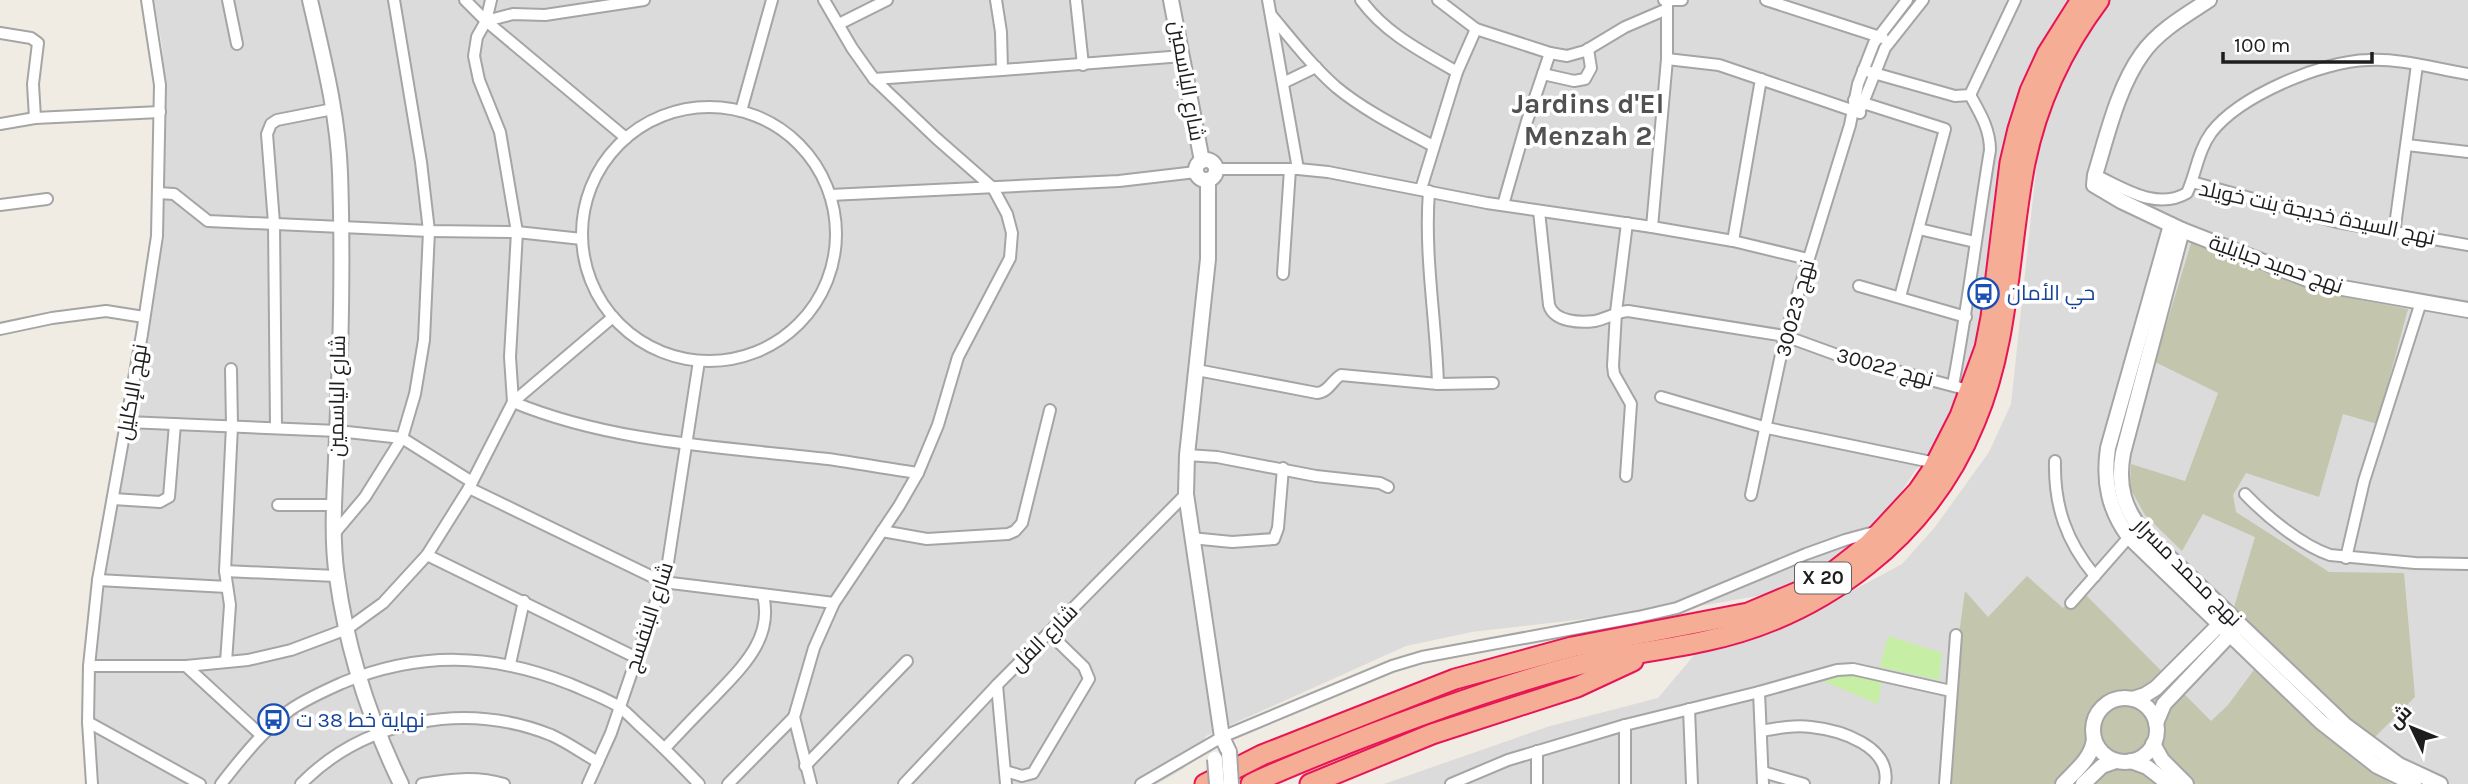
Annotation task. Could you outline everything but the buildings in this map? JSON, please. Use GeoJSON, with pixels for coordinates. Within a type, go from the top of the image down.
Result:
{"type":"FeatureCollection","features":[{"type":"Feature","properties":{"kind":"highway","name":"X 20"},"geometry":{"type":"LineString","coordinates":[[1205,784],[1262,755],[1455,679],[1573,647],[1758,609],[1805,589],[1832,573],[1884,530],[1918,491],[1950,438],[1985,348],[2010,163],[2018,129],[2030,91],[2047,54],[2081,0]]}},
{"type":"Feature","properties":{"kind":"highway","name":"X 20"},"geometry":{"type":"LineString","coordinates":[[1251,784],[1392,725],[1475,696],[1578,666],[1707,641],[1752,628],[1811,602],[1859,572],[1896,540],[1931,500],[1965,444],[1969,391],[1998,349],[2025,164],[2033,132],[2060,61],[2099,0]]}},
{"type":"Feature","properties":{"kind":"highway"},"geometry":{"type":"LineString","coordinates":[[1310,784],[1432,734],[1577,687],[1652,650]]}},
{"type":"Feature","properties":{"kind":"street","name":"نهج الإكليل"},"geometry":{"type":"LineString","coordinates":[[92,784],[88,722],[89,666],[98,580],[157,236],[160,112],[158,69],[147,0]]}},
{"type":"Feature","properties":{"kind":"street"},"geometry":{"type":"LineString","coordinates":[[228,0],[237,44]]}},
{"type":"Feature","properties":{"kind":"street","name":"شارع الياسمين"},"geometry":{"type":"LineString","coordinates":[[310,0],[333,109],[340,169],[338,431],[333,535],[336,576],[358,677],[377,734],[401,784]]}},
{"type":"Feature","properties":{"kind":"street"},"geometry":{"type":"LineString","coordinates":[[333,535],[365,497],[402,438],[415,394],[424,340],[429,231],[421,162],[394,0]]}},
{"type":"Feature","properties":{"kind":"street"},"geometry":{"type":"LineString","coordinates":[[465,0],[486,21],[626,138]]}},
{"type":"Feature","properties":{"kind":"street"},"geometry":{"type":"LineString","coordinates":[[491,0],[486,21],[477,37],[474,57],[500,132],[517,232],[510,358],[513,402]]}},
{"type":"Feature","properties":{"kind":"street"},"geometry":{"type":"LineString","coordinates":[[486,21],[513,14],[545,15],[604,3],[644,0]]}},
{"type":"Feature","properties":{"kind":"street"},"geometry":{"type":"LineString","coordinates":[[741,111],[772,0]]}},
{"type":"Feature","properties":{"kind":"street"},"geometry":{"type":"LineString","coordinates":[[811,784],[794,718],[814,648],[834,603],[918,473],[938,425],[958,357],[1010,258],[1012,233],[1007,214],[993,188],[874,79],[824,0]]}},
{"type":"Feature","properties":{"kind":"street"},"geometry":{"type":"LineString","coordinates":[[839,24],[887,0]]}},
{"type":"Feature","properties":{"kind":"street"},"geometry":{"type":"LineString","coordinates":[[996,0],[1002,71]]}},
{"type":"Feature","properties":{"kind":"street"},"geometry":{"type":"LineString","coordinates":[[1076,0],[1083,65]]}},
{"type":"Feature","properties":{"kind":"street","name":"شارع الياسمين"},"geometry":{"type":"LineString","coordinates":[[1171,0],[1206,171],[1208,259],[1186,494],[1222,737]]}},
{"type":"Feature","properties":{"kind":"street"},"geometry":{"type":"LineString","coordinates":[[1268,0],[1283,83],[1294,169],[1283,274]]}},
{"type":"Feature","properties":{"kind":"street"},"geometry":{"type":"LineString","coordinates":[[1361,0],[1380,24],[1406,43],[1457,72]]}},
{"type":"Feature","properties":{"kind":"street"},"geometry":{"type":"LineString","coordinates":[[1438,0],[1476,29],[1567,56],[1588,49],[1666,4],[1682,0]]}},
{"type":"Feature","properties":{"kind":"street"},"geometry":{"type":"LineString","coordinates":[[1766,0],[1889,41]]}},
{"type":"Feature","properties":{"kind":"street","name":"نهج 30023"},"geometry":{"type":"LineString","coordinates":[[1751,495],[1785,336],[1850,125],[1879,36],[1907,0]]}},
{"type":"Feature","properties":{"kind":"street","name":"نهج 30023"},"geometry":{"type":"LineString","coordinates":[[1868,72],[1889,41],[1923,0]]}},
{"type":"Feature","properties":{"kind":"street"},"geometry":{"type":"LineString","coordinates":[[1970,95],[2015,0]]}},
{"type":"Feature","properties":{"kind":"street"},"geometry":{"type":"LineString","coordinates":[[2094,180],[2118,104],[2141,54],[2159,36],[2209,0]]}},
{"type":"Feature","properties":{"kind":"street"},"geometry":{"type":"LineString","coordinates":[[1651,227],[1667,59],[1666,4]]}},
{"type":"Feature","properties":{"kind":"street"},"geometry":{"type":"LineString","coordinates":[[1271,15],[1338,88],[1377,115],[1433,146]]}},
{"type":"Feature","properties":{"kind":"street"},"geometry":{"type":"LineString","coordinates":[[1438,384],[1427,252],[1425,190],[1433,146],[1457,72],[1476,29]]}},
{"type":"Feature","properties":{"kind":"street"},"geometry":{"type":"LineString","coordinates":[[0,33],[32,38],[38,43],[33,84],[35,118]]}},
{"type":"Feature","properties":{"kind":"street"},"geometry":{"type":"LineString","coordinates":[[1543,74],[1574,81],[1585,79],[1591,68],[1588,49]]}},
{"type":"Feature","properties":{"kind":"street"},"geometry":{"type":"LineString","coordinates":[[1503,205],[1550,53]]}},
{"type":"Feature","properties":{"kind":"street"},"geometry":{"type":"LineString","coordinates":[[874,79],[1183,56]]}},
{"type":"Feature","properties":{"kind":"street"},"geometry":{"type":"LineString","coordinates":[[1667,59],[1719,65],[1857,107],[1945,129],[1900,297]]}},
{"type":"Feature","properties":{"kind":"street"},"geometry":{"type":"LineString","coordinates":[[2192,182],[2202,149],[2211,133],[2231,114],[2273,89],[2327,67],[2347,62],[2383,60],[2468,75]]}},
{"type":"Feature","properties":{"kind":"street"},"geometry":{"type":"LineString","coordinates":[[2394,233],[2417,65]]}},
{"type":"Feature","properties":{"kind":"street"},"geometry":{"type":"LineString","coordinates":[[1283,83],[1316,67]]}},
{"type":"Feature","properties":{"kind":"street"},"geometry":{"type":"LineString","coordinates":[[1868,72],[1955,96],[1970,95]]}},
{"type":"Feature","properties":{"kind":"street"},"geometry":{"type":"LineString","coordinates":[[1733,241],[1761,79]]}},
{"type":"Feature","properties":{"kind":"street"},"geometry":{"type":"LineString","coordinates":[[1969,391],[1966,317],[1990,138],[1970,95]]}},
{"type":"Feature","properties":{"kind":"street"},"geometry":{"type":"LineString","coordinates":[[705,107],[741,111],[773,124],[796,141],[814,162],[830,195],[836,229],[834,257],[825,285],[811,309],[792,330],[768,346],[728,360],[699,361],[671,356],[634,337],[613,317],[591,281],[582,239],[584,211],[593,184],[607,159],[626,138],[650,122],[676,112],[705,107]]}},
{"type":"Feature","properties":{"kind":"street"},"geometry":{"type":"LineString","coordinates":[[276,428],[274,223],[267,134],[271,124],[277,120],[333,109]]}},
{"type":"Feature","properties":{"kind":"street"},"geometry":{"type":"LineString","coordinates":[[0,124],[35,118],[160,112]]}},
{"type":"Feature","properties":{"kind":"street"},"geometry":{"type":"LineString","coordinates":[[2407,145],[2468,152]]}},
{"type":"Feature","properties":{"kind":"street"},"geometry":{"type":"LineString","coordinates":[[830,195],[1119,181],[1206,171],[1294,169],[1328,172],[1503,205],[1733,241],[1808,259]]}},
{"type":"Feature","properties":{"kind":"street","name":"نهج السيدة خديجة بنت خويلد"},"geometry":{"type":"LineString","coordinates":[[2094,180],[2160,201],[2178,198],[2187,193],[2192,182],[2306,215],[2468,245]]}},
{"type":"Feature","properties":{"kind":"street","name":"نهج حميد جبايلية"},"geometry":{"type":"LineString","coordinates":[[2094,180],[2121,201],[2176,228],[2320,284],[2468,310]]}},
{"type":"Feature","properties":{"kind":"street"},"geometry":{"type":"LineString","coordinates":[[158,193],[174,194],[208,220],[429,231],[517,232],[582,239]]}},
{"type":"Feature","properties":{"kind":"street"},"geometry":{"type":"LineString","coordinates":[[0,205],[47,199]]}},
{"type":"Feature","properties":{"kind":"street","name":"نهج 30022"},"geometry":{"type":"LineString","coordinates":[[1539,211],[1550,310],[1562,318],[1597,321],[1616,312],[1628,311],[1785,336],[1839,356],[1969,391]]}},
{"type":"Feature","properties":{"kind":"street"},"geometry":{"type":"LineString","coordinates":[[1626,476],[1631,404],[1614,374],[1616,312],[1627,223]]}},
{"type":"Feature","properties":{"kind":"street","name":"نهج محمد مسرار"},"geometry":{"type":"LineString","coordinates":[[2176,228],[2108,449],[2105,464],[2110,503],[2129,537],[2414,784]]}},
{"type":"Feature","properties":{"kind":"street","name":"نهج محمد مسرار"},"geometry":{"type":"LineString","coordinates":[[2176,228],[2123,453],[2120,482],[2125,504],[2136,523],[2230,624]]}},
{"type":"Feature","properties":{"kind":"street"},"geometry":{"type":"LineString","coordinates":[[1919,229],[1975,243]]}},
{"type":"Feature","properties":{"kind":"street"},"geometry":{"type":"LineString","coordinates":[[1859,286],[1966,317]]}},
{"type":"Feature","properties":{"kind":"street"},"geometry":{"type":"LineString","coordinates":[[2346,558],[2364,481],[2421,302]]}},
{"type":"Feature","properties":{"kind":"street"},"geometry":{"type":"LineString","coordinates":[[0,328],[106,311],[144,317]]}},
{"type":"Feature","properties":{"kind":"street"},"geometry":{"type":"LineString","coordinates":[[89,666],[186,666],[248,660],[290,650],[347,629],[383,603],[427,555],[470,485],[513,402],[613,317]]}},
{"type":"Feature","properties":{"kind":"street","name":"شارع البنفسج"},"geometry":{"type":"LineString","coordinates":[[588,784],[611,733],[663,582],[670,553],[699,361]]}},
{"type":"Feature","properties":{"kind":"street"},"geometry":{"type":"LineString","coordinates":[[226,662],[230,605],[225,571],[232,426],[231,369]]}},
{"type":"Feature","properties":{"kind":"street"},"geometry":{"type":"LineString","coordinates":[[1197,370],[1317,393],[1326,390],[1341,375],[1438,384],[1493,383]]}},
{"type":"Feature","properties":{"kind":"street"},"geometry":{"type":"LineString","coordinates":[[1661,397],[1767,428],[1936,463]]}},
{"type":"Feature","properties":{"kind":"street"},"geometry":{"type":"LineString","coordinates":[[513,402],[576,425],[687,444],[918,473]]}},
{"type":"Feature","properties":{"kind":"street"},"geometry":{"type":"LineString","coordinates":[[882,531],[927,539],[1008,534],[1015,531],[1022,523],[1050,410]]}},
{"type":"Feature","properties":{"kind":"street"},"geometry":{"type":"LineString","coordinates":[[127,422],[338,431],[402,438],[470,485],[663,582],[834,603]]}},
{"type":"Feature","properties":{"kind":"street"},"geometry":{"type":"LineString","coordinates":[[113,499],[159,502],[169,498],[174,424]]}},
{"type":"Feature","properties":{"kind":"street"},"geometry":{"type":"LineString","coordinates":[[1188,455],[1217,457],[1316,475],[1380,483],[1388,487]]}},
{"type":"Feature","properties":{"kind":"street"},"geometry":{"type":"LineString","coordinates":[[2055,461],[2057,503],[2063,523],[2077,552],[2095,576]]}},
{"type":"Feature","properties":{"kind":"street"},"geometry":{"type":"LineString","coordinates":[[1191,538],[1232,542],[1274,539],[1278,528],[1283,468]]}},
{"type":"Feature","properties":{"kind":"street","name":"شارع الفل"},"geometry":{"type":"LineString","coordinates":[[904,784],[997,685],[1186,494]]}},
{"type":"Feature","properties":{"kind":"street"},"geometry":{"type":"LineString","coordinates":[[2245,494],[2258,508],[2318,551],[2346,558],[2468,564]]}},
{"type":"Feature","properties":{"kind":"street"},"geometry":{"type":"LineString","coordinates":[[278,505],[334,505]]}},
{"type":"Feature","properties":{"kind":"street"},"geometry":{"type":"LineString","coordinates":[[1141,784],[1222,737],[1392,666],[1422,657],[1626,620],[1676,608],[1806,554],[1884,530]]}},
{"type":"Feature","properties":{"kind":"street"},"geometry":{"type":"LineString","coordinates":[[2071,603],[2129,537]]}},
{"type":"Feature","properties":{"kind":"street"},"geometry":{"type":"LineString","coordinates":[[427,555],[636,658]]}},
{"type":"Feature","properties":{"kind":"street"},"geometry":{"type":"LineString","coordinates":[[225,571],[336,576]]}},
{"type":"Feature","properties":{"kind":"street"},"geometry":{"type":"LineString","coordinates":[[98,580],[227,587]]}},
{"type":"Feature","properties":{"kind":"street"},"geometry":{"type":"LineString","coordinates":[[665,748],[749,659],[764,630],[766,619],[763,595]]}},
{"type":"Feature","properties":{"kind":"street"},"geometry":{"type":"LineString","coordinates":[[510,664],[524,601]]}},
{"type":"Feature","properties":{"kind":"street"},"geometry":{"type":"LineString","coordinates":[[2063,784],[2090,754],[2095,717],[2104,705],[2118,698],[2133,699],[2156,688],[2230,624]]}},
{"type":"Feature","properties":{"kind":"street"},"geometry":{"type":"LineString","coordinates":[[2156,723],[2164,704],[2230,624]]}},
{"type":"Feature","properties":{"kind":"street"},"geometry":{"type":"LineString","coordinates":[[1005,771],[1022,776],[1033,774],[1089,679],[1084,667],[1049,633]]}},
{"type":"Feature","properties":{"kind":"street"},"geometry":{"type":"LineString","coordinates":[[1945,784],[1956,635]]}},
{"type":"Feature","properties":{"kind":"street"},"geometry":{"type":"LineString","coordinates":[[221,784],[261,735],[298,705],[358,677],[401,665],[449,660],[510,664],[556,679],[620,707],[699,784]]}},
{"type":"Feature","properties":{"kind":"street"},"geometry":{"type":"LineString","coordinates":[[805,766],[908,661]]}},
{"type":"Feature","properties":{"kind":"street"},"geometry":{"type":"LineString","coordinates":[[186,666],[261,735]]}},
{"type":"Feature","properties":{"kind":"street"},"geometry":{"type":"LineString","coordinates":[[1451,784],[1508,760],[1625,725],[1845,668],[1951,691]]}},
{"type":"Feature","properties":{"kind":"street"},"geometry":{"type":"LineString","coordinates":[[997,685],[1006,784]]}},
{"type":"Feature","properties":{"kind":"street"},"geometry":{"type":"LineString","coordinates":[[1759,692],[1763,778],[1804,784]]}},
{"type":"Feature","properties":{"kind":"street"},"geometry":{"type":"LineString","coordinates":[[2083,784],[2102,766],[2144,755],[2153,744],[2156,723],[2150,710],[2133,699]]}},
{"type":"Feature","properties":{"kind":"street"},"geometry":{"type":"LineString","coordinates":[[1689,709],[1692,784]]}},
{"type":"Feature","properties":{"kind":"street"},"geometry":{"type":"LineString","coordinates":[[301,784],[319,766],[337,754],[377,734],[413,722],[441,718],[510,723],[551,735],[598,762]]}},
{"type":"Feature","properties":{"kind":"street"},"geometry":{"type":"LineString","coordinates":[[728,784],[794,718]]}},
{"type":"Feature","properties":{"kind":"street"},"geometry":{"type":"LineString","coordinates":[[88,722],[200,784]]}},
{"type":"Feature","properties":{"kind":"street"},"geometry":{"type":"LineString","coordinates":[[1625,725],[1625,784]]}},
{"type":"Feature","properties":{"kind":"street"},"geometry":{"type":"LineString","coordinates":[[1761,731],[1810,727],[1848,736],[1871,749],[1881,760],[1887,776],[1885,784]]}},
{"type":"Feature","properties":{"kind":"street"},"geometry":{"type":"LineString","coordinates":[[1217,784],[1222,737]]}},
{"type":"Feature","properties":{"kind":"street"},"geometry":{"type":"LineString","coordinates":[[2094,738],[2099,750],[2123,761],[2147,767],[2174,782],[2195,784]]}},
{"type":"Feature","properties":{"kind":"street"},"geometry":{"type":"LineString","coordinates":[[2153,744],[2174,782]]}},
{"type":"Feature","properties":{"kind":"street"},"geometry":{"type":"LineString","coordinates":[[1537,751],[1537,784]]}},
{"type":"Feature","properties":{"kind":"street"},"geometry":{"type":"LineString","coordinates":[[1222,756],[1231,784]]}},
{"type":"Feature","properties":{"kind":"street","name":"نهج محمد مسرار"},"geometry":{"type":"LineString","coordinates":[[2396,769],[2440,784]]}},
{"type":"Feature","properties":{"kind":"street"},"geometry":{"type":"LineString","coordinates":[[422,784],[447,779],[474,779],[504,784]]}},
{"type":"Feature","properties":{"kind":"shaded area"},"geometry":{"type":"Polygon","coordinates":[[[154,0],[2067,0],[2038,47],[2011,116],[2002,153],[1976,343],[1959,396],[1933,451],[1915,471],[1878,527],[1825,566],[1774,593],[1706,605],[1472,632],[1406,646],[1206,736],[1193,759],[1183,769],[1157,784],[99,784],[94,719],[95,660],[106,574],[158,274],[166,112],[162,46],[154,0]]]}},
{"type":"Feature","properties":{"kind":"shaded area"},"geometry":{"type":"Polygon","coordinates":[[[2107,0],[2468,0],[2468,784],[1384,784],[1550,726],[1658,698],[1701,647],[1758,632],[1815,611],[1902,564],[1935,527],[1989,452],[2011,404],[2040,133],[2055,82],[2107,0]]]}},
{"type":"Feature","properties":{"kind":"shaded area"},"geometry":{"type":"Polygon","coordinates":[[[2192,240],[2242,264],[2323,293],[2408,309],[2377,424],[2343,414],[2319,497],[2246,473],[2233,495],[2236,512],[2329,572],[2404,573],[2415,697],[2371,741],[2345,720],[2234,607],[2255,537],[2203,514],[2182,551],[2145,515],[2130,488],[2131,464],[2185,481],[2218,393],[2155,362],[2192,240]]]}},
{"type":"Feature","properties":{"kind":"shaded area"},"geometry":{"type":"Polygon","coordinates":[[[2027,576],[2063,608],[2081,590],[2211,721],[2228,705],[2256,667],[2324,735],[2361,765],[2392,784],[1947,784],[1951,691],[1965,591],[1988,617],[2027,576]]]}},
{"type":"Feature","properties":{"kind":"green space"},"geometry":{"type":"Polygon","coordinates":[[[1888,636],[1942,653],[1939,680],[1880,667],[1888,636]]]}},
{"type":"Feature","properties":{"kind":"green space"},"geometry":{"type":"Polygon","coordinates":[[[1840,670],[1882,679],[1878,704],[1818,679],[1840,670]]]}},
{"type":"Feature","properties":{"kind":"place","name":"حي الأمان"},"geometry":{"type":"Point","coordinates":[1984,293]}},
{"type":"Feature","properties":{"kind":"place","name":"نهاية خط 38 ت"},"geometry":{"type":"Point","coordinates":[273,720]}},
{"type":"Feature","properties":{"kind":"district","name":"Jardins d'El Menzah 2"},"geometry":{"type":"Point","coordinates":[1588,119]}}]}
